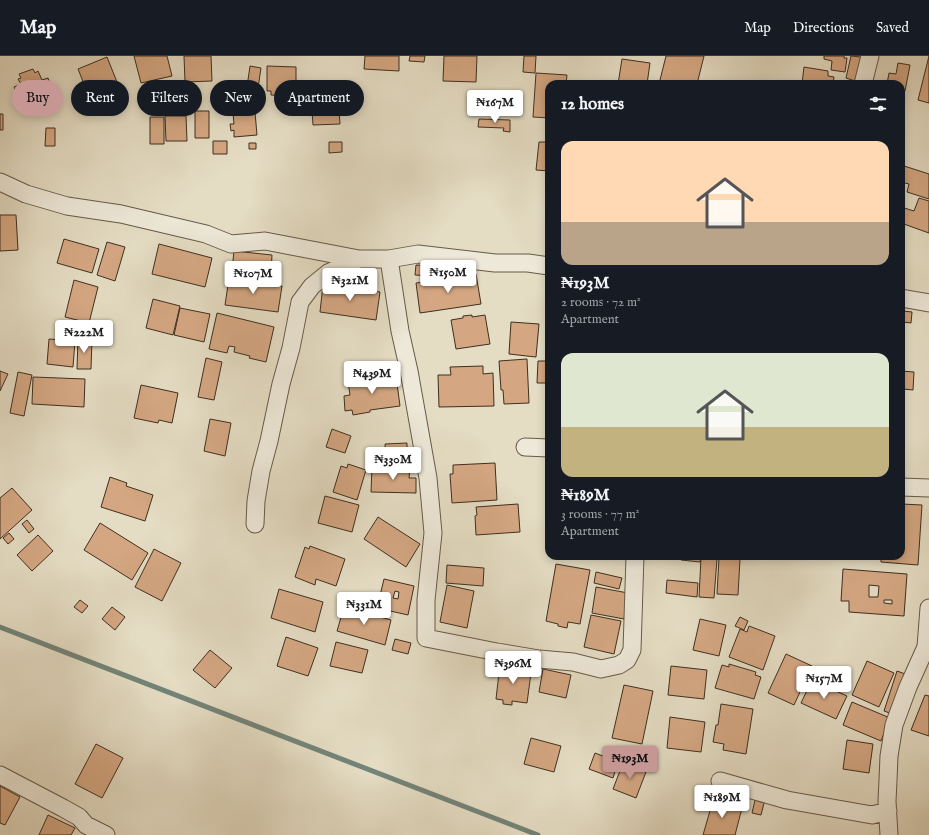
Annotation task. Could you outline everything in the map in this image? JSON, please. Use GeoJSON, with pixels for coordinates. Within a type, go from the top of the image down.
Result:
{"type":"FeatureCollection","features":[{"type":"Feature","properties":{"kind":"street"},"geometry":{"type":"LineString","coordinates":[[864,80],[870,56]]}},
{"type":"Feature","properties":{"kind":"street"},"geometry":{"type":"LineString","coordinates":[[0,182],[26,194],[67,206],[121,214],[206,234],[231,244],[265,241],[359,259],[389,259],[418,254],[495,263],[545,266]]}},
{"type":"Feature","properties":{"kind":"street"},"geometry":{"type":"LineString","coordinates":[[255,524],[256,501],[261,471],[291,348],[300,302],[312,286],[328,273],[359,259]]}},
{"type":"Feature","properties":{"kind":"street"},"geometry":{"type":"LineString","coordinates":[[389,259],[400,331],[409,371],[428,478],[432,533],[426,600],[426,638],[539,659],[573,662],[601,669],[619,665],[627,660],[632,650],[635,560]]}},
{"type":"Feature","properties":{"kind":"street"},"geometry":{"type":"LineString","coordinates":[[905,299],[929,303]]}},
{"type":"Feature","properties":{"kind":"street"},"geometry":{"type":"LineString","coordinates":[[525,447],[545,448]]}},
{"type":"Feature","properties":{"kind":"street"},"geometry":{"type":"LineString","coordinates":[[905,487],[929,488]]}},
{"type":"Feature","properties":{"kind":"street"},"geometry":{"type":"LineString","coordinates":[[890,835],[887,801],[889,756],[894,725],[908,687],[927,648],[929,608]]}},
{"type":"Feature","properties":{"kind":"street"},"geometry":{"type":"LineString","coordinates":[[0,775],[79,818],[86,830],[106,835]]}},
{"type":"Feature","properties":{"kind":"street"},"geometry":{"type":"LineString","coordinates":[[720,781],[787,800],[872,815],[888,811]]}},
{"type":"Feature","properties":{"kind":"building"},"geometry":{"type":"Polygon","coordinates":[[[134,56],[167,56],[172,76],[154,80],[140,80],[134,56]]]}},
{"type":"Feature","properties":{"kind":"building"},"geometry":{"type":"Polygon","coordinates":[[[184,56],[211,56],[212,80],[202,81],[202,80],[185,80],[184,56]]]}},
{"type":"Feature","properties":{"kind":"building"},"geometry":{"type":"Polygon","coordinates":[[[365,56],[399,56],[399,71],[364,69],[365,56]]]}},
{"type":"Feature","properties":{"kind":"building"},"geometry":{"type":"Polygon","coordinates":[[[410,56],[425,56],[424,62],[409,61],[410,56]]]}},
{"type":"Feature","properties":{"kind":"building"},"geometry":{"type":"Polygon","coordinates":[[[444,56],[477,56],[476,82],[443,81],[444,56]]]}},
{"type":"Feature","properties":{"kind":"building"},"geometry":{"type":"Polygon","coordinates":[[[524,56],[536,56],[535,73],[523,72],[524,56]]]}},
{"type":"Feature","properties":{"kind":"building"},"geometry":{"type":"Polygon","coordinates":[[[666,56],[704,56],[698,80],[660,80],[666,56]]]}},
{"type":"Feature","properties":{"kind":"building"},"geometry":{"type":"Polygon","coordinates":[[[824,56],[844,56],[844,58],[847,58],[845,72],[831,70],[832,61],[824,59],[824,56]]]}},
{"type":"Feature","properties":{"kind":"building"},"geometry":{"type":"Polygon","coordinates":[[[851,56],[861,57],[855,80],[846,78],[851,56]]]}},
{"type":"Feature","properties":{"kind":"building"},"geometry":{"type":"Polygon","coordinates":[[[929,56],[929,103],[918,100],[929,56]]]}},
{"type":"Feature","properties":{"kind":"building"},"geometry":{"type":"Polygon","coordinates":[[[107,57],[116,80],[82,80],[78,69],[107,57]]]}},
{"type":"Feature","properties":{"kind":"building"},"geometry":{"type":"Polygon","coordinates":[[[622,59],[650,63],[648,80],[619,80],[622,59]]]}},
{"type":"Feature","properties":{"kind":"building"},"geometry":{"type":"Polygon","coordinates":[[[898,63],[910,65],[905,91],[905,80],[888,80],[889,73],[896,74],[898,63]]]}},
{"type":"Feature","properties":{"kind":"building"},"geometry":{"type":"Polygon","coordinates":[[[250,66],[261,68],[259,80],[248,80],[250,66]]]}},
{"type":"Feature","properties":{"kind":"building"},"geometry":{"type":"Polygon","coordinates":[[[267,66],[296,67],[296,80],[274,80],[274,95],[271,95],[271,91],[267,91],[267,66]]]}},
{"type":"Feature","properties":{"kind":"building"},"geometry":{"type":"Polygon","coordinates":[[[804,67],[828,71],[828,76],[834,77],[834,80],[802,80],[804,67]]]}},
{"type":"Feature","properties":{"kind":"building"},"geometry":{"type":"Polygon","coordinates":[[[33,69],[35,73],[38,71],[42,80],[19,80],[21,78],[19,74],[33,69]]]}},
{"type":"Feature","properties":{"kind":"building"},"geometry":{"type":"Polygon","coordinates":[[[536,73],[567,75],[566,80],[545,80],[545,118],[533,117],[536,73]]]}},
{"type":"Feature","properties":{"kind":"building"},"geometry":{"type":"Polygon","coordinates":[[[202,111],[209,111],[209,138],[195,138],[195,116],[202,116],[202,111]]]}},
{"type":"Feature","properties":{"kind":"building"},"geometry":{"type":"Polygon","coordinates":[[[0,114],[3,114],[3,130],[0,130],[0,114]]]}},
{"type":"Feature","properties":{"kind":"building"},"geometry":{"type":"Polygon","coordinates":[[[165,116],[186,116],[187,141],[166,141],[165,116]]]}},
{"type":"Feature","properties":{"kind":"building"},"geometry":{"type":"Polygon","coordinates":[[[233,116],[255,116],[257,135],[234,137],[234,130],[231,131],[230,124],[234,124],[233,116]]]}},
{"type":"Feature","properties":{"kind":"building"},"geometry":{"type":"Polygon","coordinates":[[[312,116],[339,116],[340,124],[313,125],[312,116]]]}},
{"type":"Feature","properties":{"kind":"building"},"geometry":{"type":"Polygon","coordinates":[[[150,117],[164,117],[164,144],[150,144],[150,117]]]}},
{"type":"Feature","properties":{"kind":"building"},"geometry":{"type":"Polygon","coordinates":[[[479,119],[510,120],[510,132],[503,131],[504,128],[478,127],[479,119]]]}},
{"type":"Feature","properties":{"kind":"building"},"geometry":{"type":"Polygon","coordinates":[[[46,128],[55,128],[55,146],[45,146],[46,128]]]}},
{"type":"Feature","properties":{"kind":"building"},"geometry":{"type":"Polygon","coordinates":[[[213,141],[227,141],[227,154],[213,154],[213,141]]]}},
{"type":"Feature","properties":{"kind":"building"},"geometry":{"type":"Polygon","coordinates":[[[329,142],[342,142],[342,152],[329,153],[329,142]]]}},
{"type":"Feature","properties":{"kind":"building"},"geometry":{"type":"Polygon","coordinates":[[[539,142],[545,142],[545,171],[536,170],[539,142]]]}},
{"type":"Feature","properties":{"kind":"building"},"geometry":{"type":"Polygon","coordinates":[[[249,143],[256,143],[256,149],[249,149],[249,143]]]}},
{"type":"Feature","properties":{"kind":"building"},"geometry":{"type":"Polygon","coordinates":[[[905,166],[929,174],[929,199],[907,192],[909,184],[905,183],[905,166]]]}},
{"type":"Feature","properties":{"kind":"building"},"geometry":{"type":"Polygon","coordinates":[[[919,198],[929,201],[929,233],[905,224],[905,208],[914,211],[919,198]]]}},
{"type":"Feature","properties":{"kind":"building"},"geometry":{"type":"Polygon","coordinates":[[[0,215],[16,215],[18,250],[0,251],[0,215]]]}},
{"type":"Feature","properties":{"kind":"building"},"geometry":{"type":"Polygon","coordinates":[[[64,239],[99,249],[92,273],[57,263],[64,239]]]}},
{"type":"Feature","properties":{"kind":"building"},"geometry":{"type":"Polygon","coordinates":[[[107,242],[125,247],[115,281],[97,275],[107,242]]]}},
{"type":"Feature","properties":{"kind":"building"},"geometry":{"type":"Polygon","coordinates":[[[159,244],[212,258],[205,287],[152,274],[159,244]]]}},
{"type":"Feature","properties":{"kind":"building"},"geometry":{"type":"Polygon","coordinates":[[[234,251],[272,255],[271,273],[232,270],[234,251]]]}},
{"type":"Feature","properties":{"kind":"building"},"geometry":{"type":"Polygon","coordinates":[[[416,265],[433,266],[432,276],[415,275],[416,265]]]}},
{"type":"Feature","properties":{"kind":"building"},"geometry":{"type":"Polygon","coordinates":[[[476,274],[481,304],[420,313],[416,283],[476,274]]]}},
{"type":"Feature","properties":{"kind":"building"},"geometry":{"type":"Polygon","coordinates":[[[229,278],[282,286],[278,312],[225,305],[229,278]]]}},
{"type":"Feature","properties":{"kind":"building"},"geometry":{"type":"Polygon","coordinates":[[[74,280],[98,287],[89,323],[65,317],[74,280]]]}},
{"type":"Feature","properties":{"kind":"building"},"geometry":{"type":"Polygon","coordinates":[[[323,285],[380,292],[376,320],[320,312],[323,285]]]}},
{"type":"Feature","properties":{"kind":"building"},"geometry":{"type":"Polygon","coordinates":[[[153,299],[180,306],[173,335],[146,328],[153,299]]]}},
{"type":"Feature","properties":{"kind":"building"},"geometry":{"type":"Polygon","coordinates":[[[180,308],[210,314],[204,342],[174,335],[180,308]]]}},
{"type":"Feature","properties":{"kind":"building"},"geometry":{"type":"Polygon","coordinates":[[[905,311],[912,312],[911,323],[905,322],[905,311]]]}},
{"type":"Feature","properties":{"kind":"building"},"geometry":{"type":"Polygon","coordinates":[[[217,313],[274,327],[266,362],[249,358],[250,356],[234,352],[235,347],[229,346],[227,353],[209,349],[217,313]]]}},
{"type":"Feature","properties":{"kind":"building"},"geometry":{"type":"Polygon","coordinates":[[[472,315],[472,317],[485,315],[490,344],[456,349],[451,320],[472,315]]]}},
{"type":"Feature","properties":{"kind":"building"},"geometry":{"type":"Polygon","coordinates":[[[511,322],[539,324],[536,357],[509,354],[511,322]]]}},
{"type":"Feature","properties":{"kind":"building"},"geometry":{"type":"Polygon","coordinates":[[[78,338],[92,338],[91,369],[77,369],[78,338]]]}},
{"type":"Feature","properties":{"kind":"building"},"geometry":{"type":"Polygon","coordinates":[[[49,339],[75,341],[73,367],[47,364],[49,339]]]}},
{"type":"Feature","properties":{"kind":"building"},"geometry":{"type":"Polygon","coordinates":[[[206,358],[222,362],[214,400],[198,397],[206,358]]]}},
{"type":"Feature","properties":{"kind":"building"},"geometry":{"type":"Polygon","coordinates":[[[527,359],[529,403],[504,404],[503,390],[501,390],[499,361],[527,359]]]}},
{"type":"Feature","properties":{"kind":"building"},"geometry":{"type":"Polygon","coordinates":[[[538,361],[545,361],[545,383],[537,383],[538,361]]]}},
{"type":"Feature","properties":{"kind":"building"},"geometry":{"type":"Polygon","coordinates":[[[483,366],[483,374],[493,373],[494,406],[439,407],[438,375],[451,375],[450,367],[483,366]]]}},
{"type":"Feature","properties":{"kind":"building"},"geometry":{"type":"Polygon","coordinates":[[[0,371],[8,374],[0,391],[0,371]]]}},
{"type":"Feature","properties":{"kind":"building"},"geometry":{"type":"Polygon","coordinates":[[[905,371],[914,372],[913,390],[905,389],[905,371]]]}},
{"type":"Feature","properties":{"kind":"building"},"geometry":{"type":"Polygon","coordinates":[[[18,372],[32,375],[24,416],[10,413],[18,372]]]}},
{"type":"Feature","properties":{"kind":"building"},"geometry":{"type":"Polygon","coordinates":[[[396,376],[400,406],[370,410],[370,412],[353,415],[352,410],[345,411],[344,396],[350,395],[348,382],[396,376]]]}},
{"type":"Feature","properties":{"kind":"building"},"geometry":{"type":"Polygon","coordinates":[[[33,377],[85,379],[84,407],[32,404],[33,377]]]}},
{"type":"Feature","properties":{"kind":"building"},"geometry":{"type":"Polygon","coordinates":[[[141,385],[178,393],[172,423],[159,420],[158,423],[134,418],[141,385]]]}},
{"type":"Feature","properties":{"kind":"building"},"geometry":{"type":"Polygon","coordinates":[[[210,419],[231,423],[225,456],[204,451],[210,419]]]}},
{"type":"Feature","properties":{"kind":"building"},"geometry":{"type":"Polygon","coordinates":[[[332,429],[351,436],[345,453],[326,447],[332,429]]]}},
{"type":"Feature","properties":{"kind":"building"},"geometry":{"type":"Polygon","coordinates":[[[407,443],[407,457],[386,458],[385,444],[407,443]]]}},
{"type":"Feature","properties":{"kind":"building"},"geometry":{"type":"Polygon","coordinates":[[[495,463],[497,500],[452,503],[450,474],[453,474],[453,465],[495,463]]]}},
{"type":"Feature","properties":{"kind":"building"},"geometry":{"type":"Polygon","coordinates":[[[348,464],[366,470],[357,500],[333,492],[341,466],[347,468],[348,464]]]}},
{"type":"Feature","properties":{"kind":"building"},"geometry":{"type":"Polygon","coordinates":[[[372,467],[410,468],[409,478],[416,478],[416,493],[371,492],[372,467]]]}},
{"type":"Feature","properties":{"kind":"building"},"geometry":{"type":"Polygon","coordinates":[[[110,477],[127,483],[126,486],[153,495],[145,521],[101,507],[110,477]]]}},
{"type":"Feature","properties":{"kind":"building"},"geometry":{"type":"Polygon","coordinates":[[[12,488],[32,510],[0,539],[0,498],[12,488]]]}},
{"type":"Feature","properties":{"kind":"building"},"geometry":{"type":"Polygon","coordinates":[[[325,496],[359,505],[352,532],[318,523],[325,496]]]}},
{"type":"Feature","properties":{"kind":"building"},"geometry":{"type":"Polygon","coordinates":[[[518,504],[520,532],[476,535],[476,507],[518,504]]]}},
{"type":"Feature","properties":{"kind":"building"},"geometry":{"type":"Polygon","coordinates":[[[905,504],[922,505],[918,565],[881,562],[881,560],[905,560],[905,504]]]}},
{"type":"Feature","properties":{"kind":"building"},"geometry":{"type":"Polygon","coordinates":[[[378,517],[420,544],[406,567],[364,539],[378,517]]]}},
{"type":"Feature","properties":{"kind":"building"},"geometry":{"type":"Polygon","coordinates":[[[27,520],[34,529],[29,533],[22,524],[27,520]]]}},
{"type":"Feature","properties":{"kind":"building"},"geometry":{"type":"Polygon","coordinates":[[[100,523],[148,553],[132,580],[84,550],[100,523]]]}},
{"type":"Feature","properties":{"kind":"building"},"geometry":{"type":"Polygon","coordinates":[[[9,533],[14,539],[8,544],[3,538],[9,533]]]}},
{"type":"Feature","properties":{"kind":"building"},"geometry":{"type":"Polygon","coordinates":[[[38,535],[53,551],[32,571],[17,555],[38,535]]]}},
{"type":"Feature","properties":{"kind":"building"},"geometry":{"type":"Polygon","coordinates":[[[310,546],[345,559],[336,586],[316,579],[315,585],[295,577],[305,547],[309,549],[310,546]]]}},
{"type":"Feature","properties":{"kind":"building"},"geometry":{"type":"Polygon","coordinates":[[[154,549],[181,563],[162,601],[135,587],[154,549]]]}},
{"type":"Feature","properties":{"kind":"building"},"geometry":{"type":"Polygon","coordinates":[[[681,560],[700,560],[700,562],[681,560]]]}},
{"type":"Feature","properties":{"kind":"building"},"geometry":{"type":"Polygon","coordinates":[[[701,560],[717,560],[714,598],[699,597],[701,560]]]}},
{"type":"Feature","properties":{"kind":"building"},"geometry":{"type":"Polygon","coordinates":[[[719,560],[740,560],[738,595],[717,594],[719,560]]]}},
{"type":"Feature","properties":{"kind":"building"},"geometry":{"type":"Polygon","coordinates":[[[556,564],[590,570],[580,624],[568,622],[567,628],[546,621],[556,564]]]}},
{"type":"Feature","properties":{"kind":"building"},"geometry":{"type":"Polygon","coordinates":[[[447,565],[484,568],[483,586],[446,583],[447,565]]]}},
{"type":"Feature","properties":{"kind":"building"},"geometry":{"type":"Polygon","coordinates":[[[843,569],[907,574],[904,616],[849,612],[849,601],[841,601],[843,569]],[[869,585],[869,597],[878,597],[879,586],[869,585]],[[884,600],[884,603],[892,604],[892,600],[884,600]]]}},
{"type":"Feature","properties":{"kind":"building"},"geometry":{"type":"Polygon","coordinates":[[[596,572],[622,578],[619,589],[594,583],[596,572]]]}},
{"type":"Feature","properties":{"kind":"building"},"geometry":{"type":"Polygon","coordinates":[[[384,579],[414,586],[408,615],[377,608],[384,579]],[[395,591],[393,598],[398,599],[399,592],[395,591]]]}},
{"type":"Feature","properties":{"kind":"building"},"geometry":{"type":"Polygon","coordinates":[[[667,580],[698,583],[697,597],[666,593],[667,580]]]}},
{"type":"Feature","properties":{"kind":"building"},"geometry":{"type":"Polygon","coordinates":[[[447,585],[474,591],[467,628],[440,622],[447,585]]]}},
{"type":"Feature","properties":{"kind":"building"},"geometry":{"type":"Polygon","coordinates":[[[596,587],[628,593],[624,619],[592,613],[596,587]]]}},
{"type":"Feature","properties":{"kind":"building"},"geometry":{"type":"Polygon","coordinates":[[[279,589],[323,602],[315,632],[271,618],[279,589]]]}},
{"type":"Feature","properties":{"kind":"building"},"geometry":{"type":"Polygon","coordinates":[[[80,600],[88,606],[82,613],[74,607],[80,600]]]}},
{"type":"Feature","properties":{"kind":"building"},"geometry":{"type":"Polygon","coordinates":[[[112,607],[125,617],[115,630],[102,619],[112,607]]]}},
{"type":"Feature","properties":{"kind":"building"},"geometry":{"type":"Polygon","coordinates":[[[344,607],[391,620],[385,645],[337,631],[344,607]]]}},
{"type":"Feature","properties":{"kind":"building"},"geometry":{"type":"Polygon","coordinates":[[[591,615],[621,621],[614,654],[584,647],[591,615]]]}},
{"type":"Feature","properties":{"kind":"building"},"geometry":{"type":"Polygon","coordinates":[[[740,617],[748,621],[744,630],[735,626],[740,617]]]}},
{"type":"Feature","properties":{"kind":"building"},"geometry":{"type":"Polygon","coordinates":[[[700,619],[726,625],[719,656],[693,650],[700,619]]]}},
{"type":"Feature","properties":{"kind":"building"},"geometry":{"type":"Polygon","coordinates":[[[749,626],[775,636],[763,670],[729,657],[740,629],[747,632],[749,626]]]}},
{"type":"Feature","properties":{"kind":"building"},"geometry":{"type":"Polygon","coordinates":[[[286,637],[318,648],[308,676],[277,666],[286,637]]]}},
{"type":"Feature","properties":{"kind":"building"},"geometry":{"type":"Polygon","coordinates":[[[395,639],[411,643],[408,654],[392,650],[395,639]]]}},
{"type":"Feature","properties":{"kind":"building"},"geometry":{"type":"Polygon","coordinates":[[[336,642],[368,650],[362,673],[330,666],[336,642]]]}},
{"type":"Feature","properties":{"kind":"building"},"geometry":{"type":"Polygon","coordinates":[[[210,650],[232,668],[215,688],[193,670],[210,650]]]}},
{"type":"Feature","properties":{"kind":"building"},"geometry":{"type":"Polygon","coordinates":[[[786,654],[812,666],[794,705],[768,693],[786,654]]]}},
{"type":"Feature","properties":{"kind":"building"},"geometry":{"type":"Polygon","coordinates":[[[867,661],[894,673],[879,707],[852,695],[867,661]]]}},
{"type":"Feature","properties":{"kind":"building"},"geometry":{"type":"Polygon","coordinates":[[[500,664],[521,667],[521,672],[531,673],[527,703],[512,701],[512,705],[503,704],[503,700],[496,699],[500,664]]]}},
{"type":"Feature","properties":{"kind":"building"},"geometry":{"type":"Polygon","coordinates":[[[729,664],[756,672],[755,675],[761,677],[754,699],[715,688],[722,665],[729,667],[729,664]]]}},
{"type":"Feature","properties":{"kind":"building"},"geometry":{"type":"Polygon","coordinates":[[[671,666],[707,670],[704,699],[668,695],[671,666]]]}},
{"type":"Feature","properties":{"kind":"building"},"geometry":{"type":"Polygon","coordinates":[[[543,669],[571,675],[566,698],[539,692],[543,669]]]}},
{"type":"Feature","properties":{"kind":"building"},"geometry":{"type":"Polygon","coordinates":[[[897,671],[908,675],[895,715],[884,711],[897,671]]]}},
{"type":"Feature","properties":{"kind":"building"},"geometry":{"type":"Polygon","coordinates":[[[812,680],[847,696],[836,719],[801,703],[812,680]]]}},
{"type":"Feature","properties":{"kind":"building"},"geometry":{"type":"Polygon","coordinates":[[[624,685],[653,691],[642,744],[612,738],[624,685]]]}},
{"type":"Feature","properties":{"kind":"building"},"geometry":{"type":"Polygon","coordinates":[[[925,695],[929,696],[929,736],[911,730],[925,695]]]}},
{"type":"Feature","properties":{"kind":"building"},"geometry":{"type":"Polygon","coordinates":[[[852,702],[890,718],[881,741],[843,725],[852,702]]]}},
{"type":"Feature","properties":{"kind":"building"},"geometry":{"type":"Polygon","coordinates":[[[721,704],[753,709],[746,754],[723,750],[724,744],[713,742],[716,725],[718,725],[721,704]]]}},
{"type":"Feature","properties":{"kind":"building"},"geometry":{"type":"Polygon","coordinates":[[[670,717],[705,722],[701,752],[667,748],[670,717]]]}},
{"type":"Feature","properties":{"kind":"building"},"geometry":{"type":"Polygon","coordinates":[[[531,738],[561,746],[554,772],[524,764],[531,738]]]}},
{"type":"Feature","properties":{"kind":"building"},"geometry":{"type":"Polygon","coordinates":[[[847,740],[873,744],[869,773],[843,769],[847,740]]]}},
{"type":"Feature","properties":{"kind":"building"},"geometry":{"type":"Polygon","coordinates":[[[96,744],[123,758],[102,798],[75,784],[96,744]]]}},
{"type":"Feature","properties":{"kind":"building"},"geometry":{"type":"Polygon","coordinates":[[[595,753],[618,762],[613,778],[589,769],[595,753]]]}},
{"type":"Feature","properties":{"kind":"building"},"geometry":{"type":"Polygon","coordinates":[[[623,763],[646,772],[636,798],[613,789],[623,763]]]}},
{"type":"Feature","properties":{"kind":"building"},"geometry":{"type":"Polygon","coordinates":[[[0,786],[20,797],[5,825],[0,823],[0,786]]]}},
{"type":"Feature","properties":{"kind":"building"},"geometry":{"type":"Polygon","coordinates":[[[714,797],[727,801],[726,804],[742,808],[735,835],[703,835],[714,797]]]}},
{"type":"Feature","properties":{"kind":"building"},"geometry":{"type":"Polygon","coordinates":[[[755,800],[764,803],[761,815],[752,813],[755,800]]]}},
{"type":"Feature","properties":{"kind":"building"},"geometry":{"type":"Polygon","coordinates":[[[48,815],[75,828],[71,835],[39,835],[48,815]]]}},
{"type":"Feature","properties":{"kind":"waterway"},"geometry":{"type":"LineString","coordinates":[[0,627],[538,835]]}}]}
